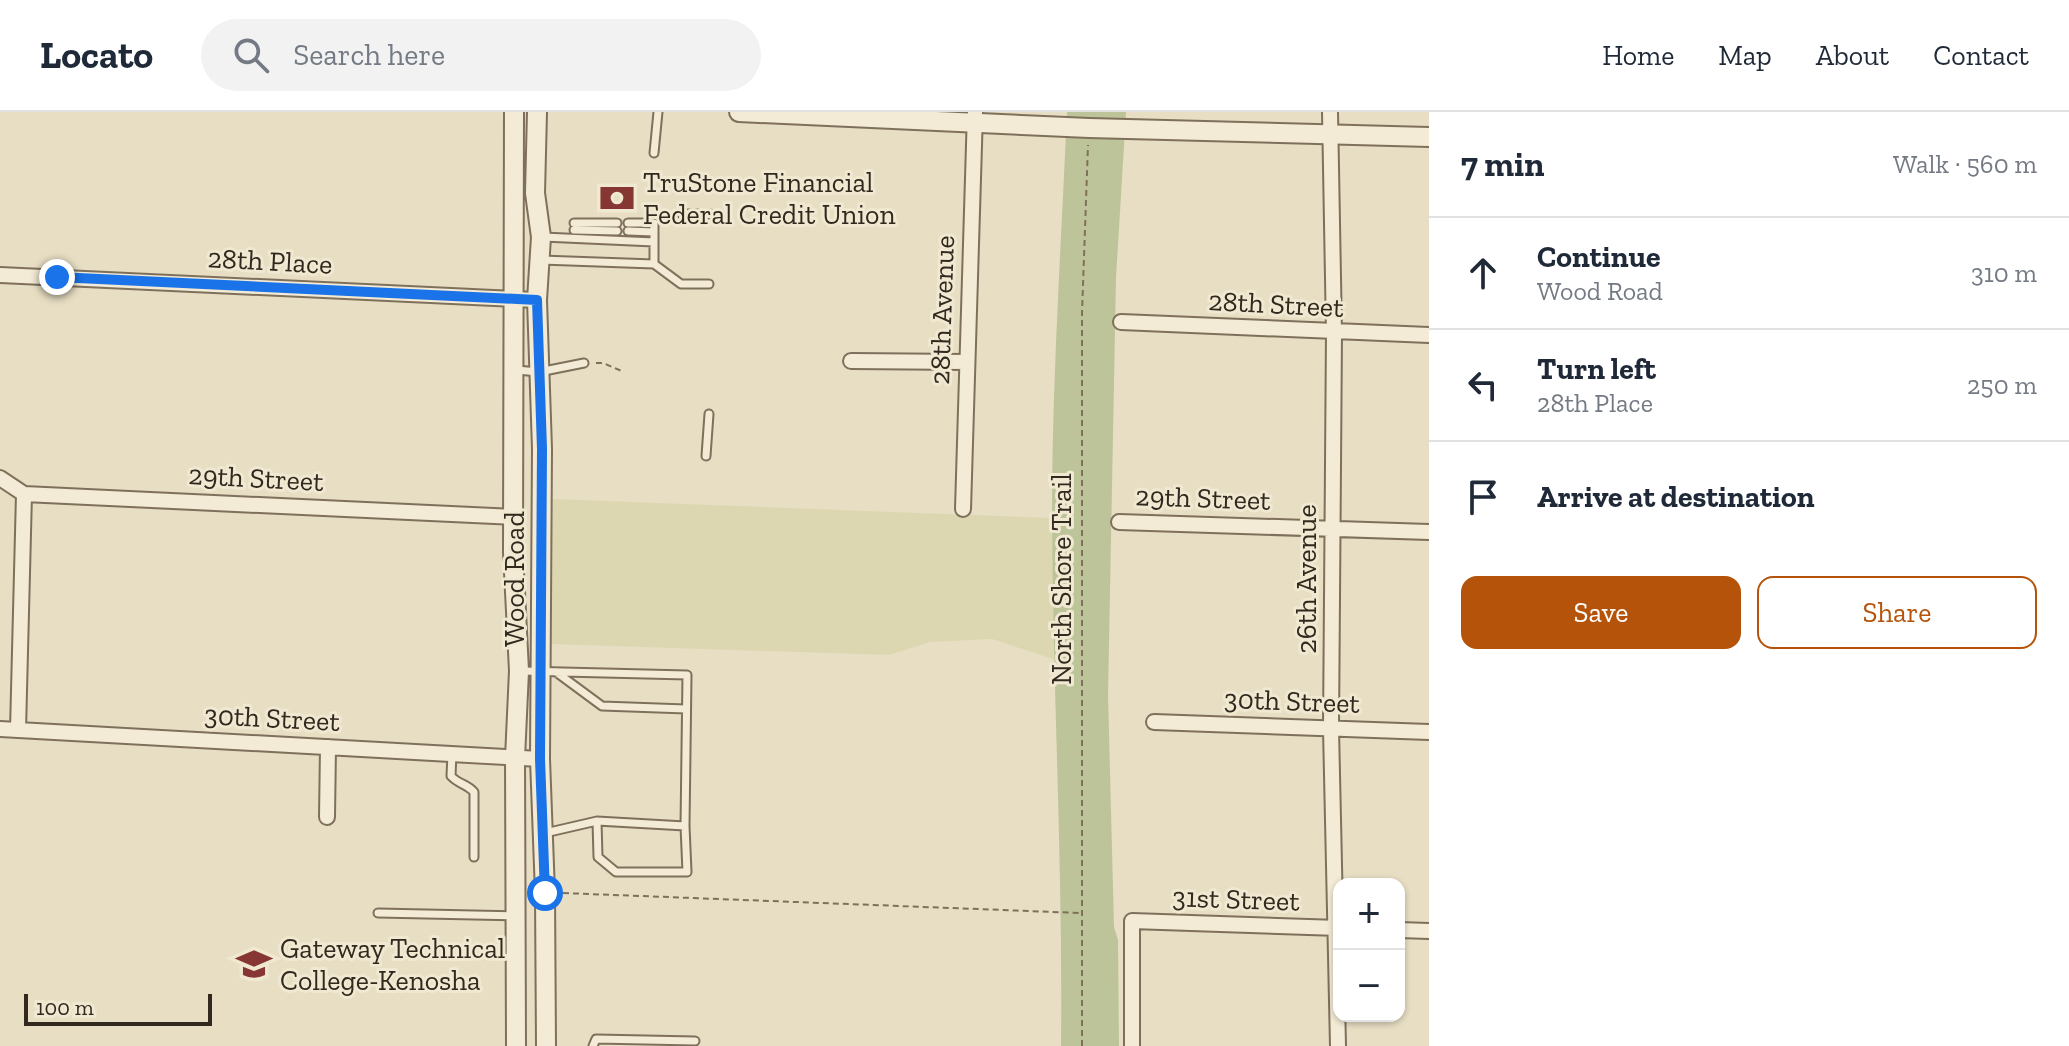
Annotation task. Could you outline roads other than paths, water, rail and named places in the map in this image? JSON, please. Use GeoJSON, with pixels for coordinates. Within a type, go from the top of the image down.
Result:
{"type":"FeatureCollection","features":[{"type":"Feature","properties":{"kind":"street","name":"Wood Road"},"geometry":{"type":"LineString","coordinates":[[514,112],[513,517],[519,671],[515,758],[516,1046]]}},
{"type":"Feature","properties":{"kind":"street","name":"Wood Road"},"geometry":{"type":"LineString","coordinates":[[537,112],[535,193],[541,237],[537,300],[548,670],[540,759],[546,1046]]}},
{"type":"Feature","properties":{"kind":"street"},"geometry":{"type":"LineString","coordinates":[[739,112],[974,117],[1089,128],[1429,137]]}},
{"type":"Feature","properties":{"kind":"street","name":"26th Avenue"},"geometry":{"type":"LineString","coordinates":[[1330,112],[1334,333],[1331,729],[1336,878]]}},
{"type":"Feature","properties":{"kind":"street","name":"28th Avenue"},"geometry":{"type":"LineString","coordinates":[[963,509],[974,117]]}},
{"type":"Feature","properties":{"kind":"street","name":"28th Place"},"geometry":{"type":"LineString","coordinates":[[0,275],[537,300]]}},
{"type":"Feature","properties":{"kind":"street","name":"28th Street"},"geometry":{"type":"LineString","coordinates":[[1121,322],[1429,335]]}},
{"type":"Feature","properties":{"kind":"street"},"geometry":{"type":"LineString","coordinates":[[851,361],[967,362]]}},
{"type":"Feature","properties":{"kind":"street"},"geometry":{"type":"LineString","coordinates":[[0,478],[24,494],[18,730]]}},
{"type":"Feature","properties":{"kind":"street","name":"29th Street"},"geometry":{"type":"LineString","coordinates":[[24,494],[513,517]]}},
{"type":"Feature","properties":{"kind":"street","name":"29th Street"},"geometry":{"type":"LineString","coordinates":[[1119,522],[1429,532]]}},
{"type":"Feature","properties":{"kind":"street","name":"30th Street"},"geometry":{"type":"LineString","coordinates":[[1154,722],[1429,732]]}},
{"type":"Feature","properties":{"kind":"street","name":"30th Street"},"geometry":{"type":"LineString","coordinates":[[0,729],[540,759]]}},
{"type":"Feature","properties":{"kind":"street"},"geometry":{"type":"LineString","coordinates":[[327,817],[328,747]]}},
{"type":"Feature","properties":{"kind":"street","name":"31st Street"},"geometry":{"type":"LineString","coordinates":[[1132,1046],[1132,921],[1333,928]]}},
{"type":"Feature","properties":{"kind":"street"},"geometry":{"type":"LineString","coordinates":[[1405,930],[1429,931]]}},
{"type":"Feature","properties":{"kind":"street","name":"26th Avenue"},"geometry":{"type":"LineString","coordinates":[[1338,950],[1338,1046]]}},
{"type":"Feature","properties":{"kind":"lane"},"geometry":{"type":"LineString","coordinates":[[654,153],[658,112]]}},
{"type":"Feature","properties":{"kind":"lane"},"geometry":{"type":"LineString","coordinates":[[682,214],[710,214]]}},
{"type":"Feature","properties":{"kind":"lane"},"geometry":{"type":"LineString","coordinates":[[541,237],[574,230],[617,227]]}},
{"type":"Feature","properties":{"kind":"lane"},"geometry":{"type":"LineString","coordinates":[[628,227],[654,227],[654,264]]}},
{"type":"Feature","properties":{"kind":"lane"},"geometry":{"type":"LineString","coordinates":[[574,230],[591,241],[654,242]]}},
{"type":"Feature","properties":{"kind":"lane"},"geometry":{"type":"LineString","coordinates":[[541,260],[654,264],[681,284],[709,284]]}},
{"type":"Feature","properties":{"kind":"lane"},"geometry":{"type":"LineString","coordinates":[[513,370],[539,372],[584,363]]}},
{"type":"Feature","properties":{"kind":"lane"},"geometry":{"type":"LineString","coordinates":[[706,456],[709,414]]}},
{"type":"Feature","properties":{"kind":"lane"},"geometry":{"type":"LineString","coordinates":[[548,670],[602,706],[686,709]]}},
{"type":"Feature","properties":{"kind":"lane"},"geometry":{"type":"LineString","coordinates":[[519,671],[687,675],[687,872],[616,872],[598,857],[597,821]]}},
{"type":"Feature","properties":{"kind":"lane"},"geometry":{"type":"LineString","coordinates":[[452,754],[451,776],[474,792],[474,857]]}},
{"type":"Feature","properties":{"kind":"lane"},"geometry":{"type":"LineString","coordinates":[[543,834],[597,821],[685,826]]}},
{"type":"Feature","properties":{"kind":"lane"},"geometry":{"type":"LineString","coordinates":[[378,913],[516,916]]}},
{"type":"Feature","properties":{"kind":"lane"},"geometry":{"type":"LineString","coordinates":[[593,1046],[596,1039],[695,1041]]}},
{"type":"Feature","properties":{"kind":"place","name":"TruStone Financial Federal Credit Union"},"geometry":{"type":"Point","coordinates":[617,198]}},
{"type":"Feature","properties":{"kind":"place","name":"Gateway Technical College-Kenosha"},"geometry":{"type":"Point","coordinates":[254,964]}}]}
